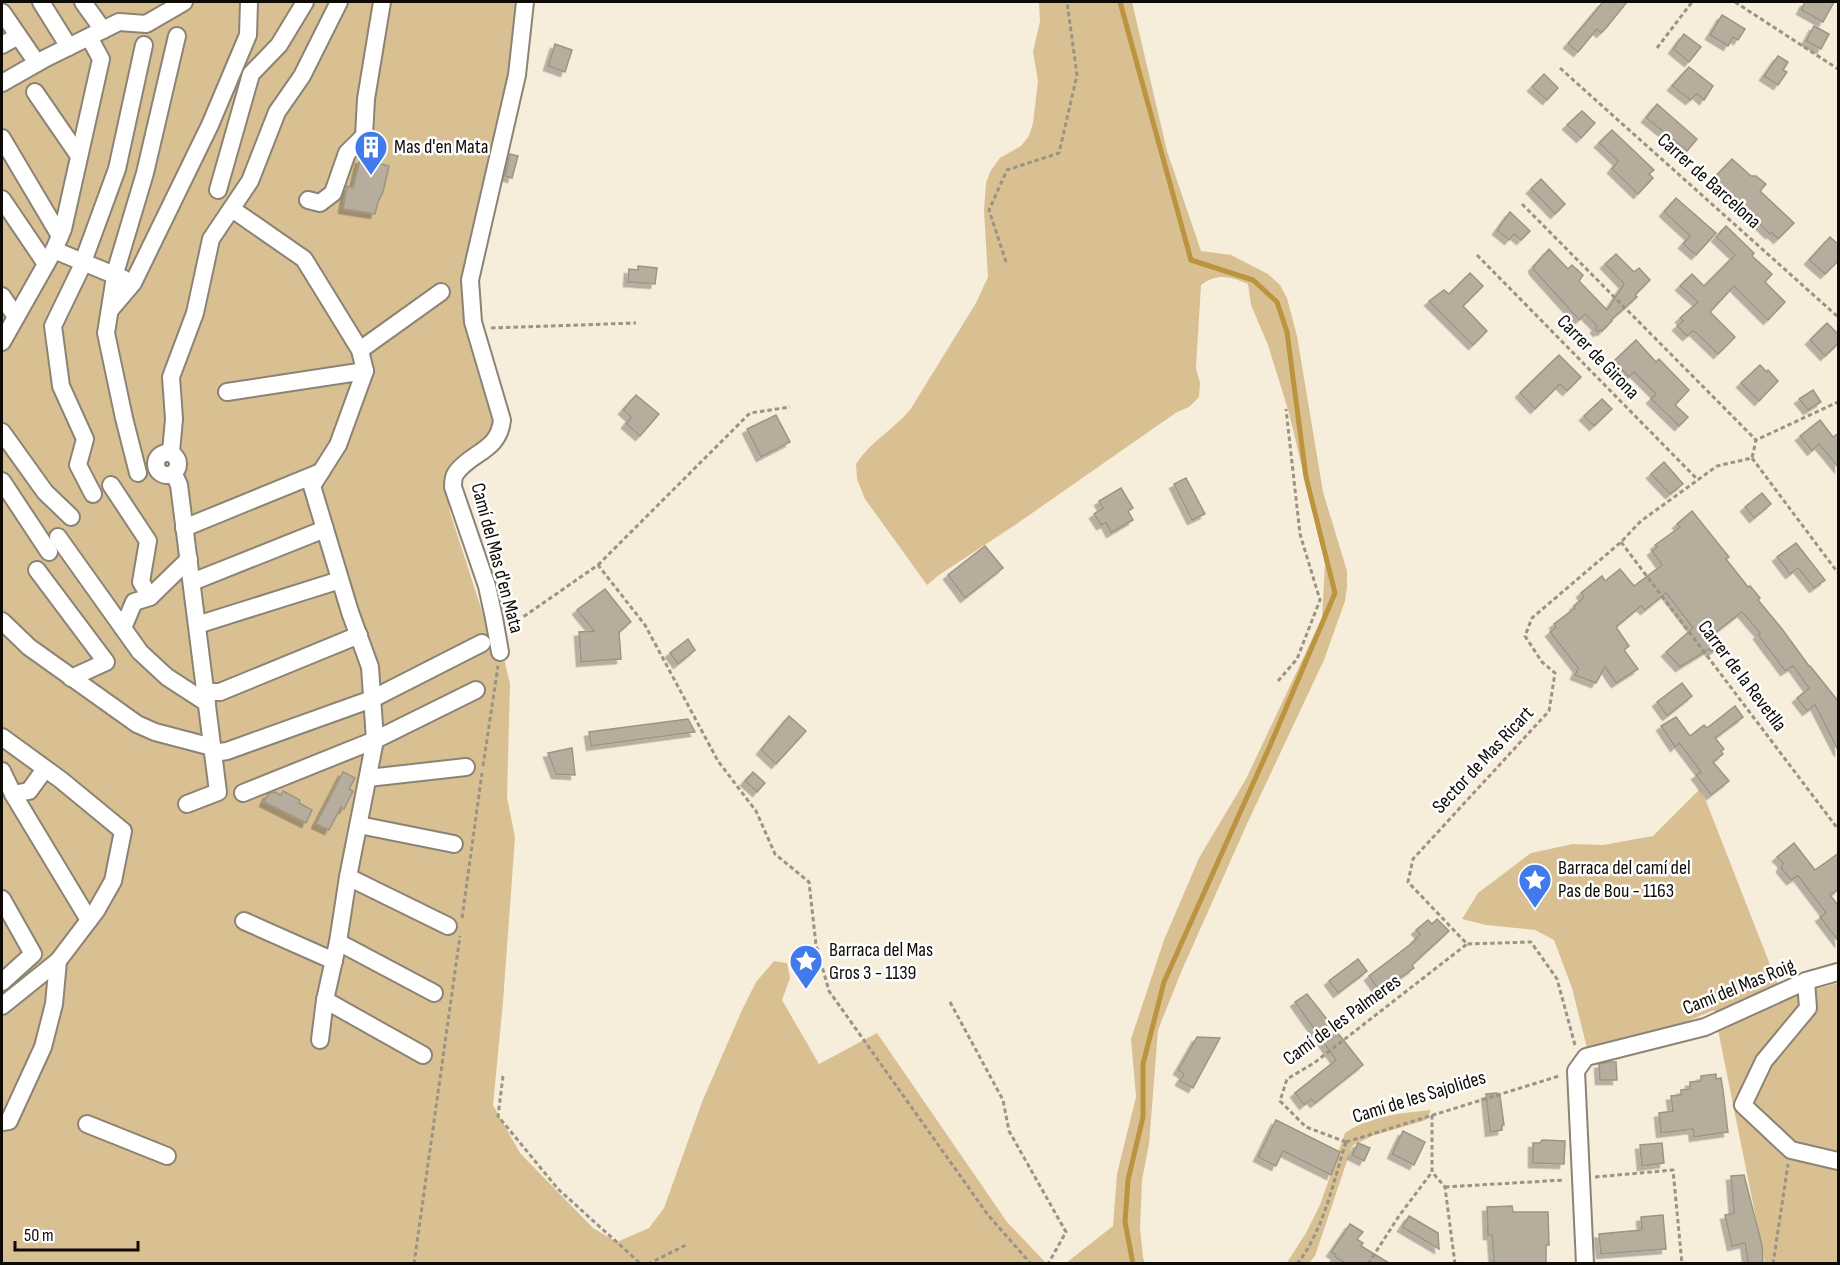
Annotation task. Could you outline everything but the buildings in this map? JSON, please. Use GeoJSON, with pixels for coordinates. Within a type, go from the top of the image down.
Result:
{"type":"FeatureCollection","features":[{"type":"Feature","properties":{"kind":"street"},"geometry":{"type":"LineString","coordinates":[[41,2],[69,47]]}},
{"type":"Feature","properties":{"kind":"street"},"geometry":{"type":"LineString","coordinates":[[2,83],[119,22],[146,24],[184,2]]}},
{"type":"Feature","properties":{"kind":"street"},"geometry":{"type":"LineString","coordinates":[[110,310],[133,283],[210,126],[248,35],[249,2]]}},
{"type":"Feature","properties":{"kind":"street"},"geometry":{"type":"LineString","coordinates":[[218,190],[251,74],[279,45],[305,2]]}},
{"type":"Feature","properties":{"kind":"street"},"geometry":{"type":"LineString","coordinates":[[187,804],[218,792],[179,485],[174,474],[169,476],[158,472],[155,464],[161,454],[172,447],[174,419],[171,377],[195,313],[211,239],[250,181],[277,112],[302,76],[339,2]]}},
{"type":"Feature","properties":{"kind":"street"},"geometry":{"type":"LineString","coordinates":[[308,200],[320,203],[333,193],[347,153],[364,136],[366,99],[382,2]]}},
{"type":"Feature","properties":{"kind":"street","name":"Camí del Mas d'en Mata"},"geometry":{"type":"LineString","coordinates":[[493,645],[487,586],[453,488],[454,475],[489,447],[501,431],[502,420],[475,328],[470,301],[470,280],[517,75],[525,2]]}},
{"type":"Feature","properties":{"kind":"street"},"geometry":{"type":"LineString","coordinates":[[2,342],[53,250],[80,156],[102,59],[88,3]]}},
{"type":"Feature","properties":{"kind":"street"},"geometry":{"type":"LineString","coordinates":[[2,12],[37,63]]}},
{"type":"Feature","properties":{"kind":"street"},"geometry":{"type":"LineString","coordinates":[[2,45],[18,36]]}},
{"type":"Feature","properties":{"kind":"street"},"geometry":{"type":"LineString","coordinates":[[138,473],[106,333],[115,276],[145,173],[177,36]]}},
{"type":"Feature","properties":{"kind":"street"},"geometry":{"type":"LineString","coordinates":[[244,44],[261,63]]}},
{"type":"Feature","properties":{"kind":"street"},"geometry":{"type":"LineString","coordinates":[[93,494],[78,465],[84,439],[61,386],[53,326],[83,263],[117,169],[144,45]]}},
{"type":"Feature","properties":{"kind":"street"},"geometry":{"type":"LineString","coordinates":[[35,92],[80,156]]}},
{"type":"Feature","properties":{"kind":"street"},"geometry":{"type":"LineString","coordinates":[[2,138],[53,250]]}},
{"type":"Feature","properties":{"kind":"street"},"geometry":{"type":"LineString","coordinates":[[2,199],[53,250],[133,283]]}},
{"type":"Feature","properties":{"kind":"street"},"geometry":{"type":"LineString","coordinates":[[232,209],[304,259],[360,350],[365,371],[338,445],[312,486],[340,580],[370,667],[375,740],[348,877],[338,942],[325,1000],[320,1040]]}},
{"type":"Feature","properties":{"kind":"street"},"geometry":{"type":"LineString","coordinates":[[360,350],[441,292]]}},
{"type":"Feature","properties":{"kind":"street"},"geometry":{"type":"LineString","coordinates":[[2,296],[16,317]]}},
{"type":"Feature","properties":{"kind":"street"},"geometry":{"type":"LineString","coordinates":[[227,392],[365,371]]}},
{"type":"Feature","properties":{"kind":"street"},"geometry":{"type":"LineString","coordinates":[[2,432],[45,492],[71,517]]}},
{"type":"Feature","properties":{"kind":"street"},"geometry":{"type":"LineString","coordinates":[[184,528],[321,472]]}},
{"type":"Feature","properties":{"kind":"street"},"geometry":{"type":"LineString","coordinates":[[2,480],[49,552]]}},
{"type":"Feature","properties":{"kind":"street"},"geometry":{"type":"LineString","coordinates":[[111,486],[148,541],[141,582],[150,597]]}},
{"type":"Feature","properties":{"kind":"street"},"geometry":{"type":"LineString","coordinates":[[192,582],[325,529]]}},
{"type":"Feature","properties":{"kind":"street"},"geometry":{"type":"LineString","coordinates":[[58,537],[153,666],[206,697],[359,635]]}},
{"type":"Feature","properties":{"kind":"street"},"geometry":{"type":"LineString","coordinates":[[123,628],[134,602],[150,597],[189,560]]}},
{"type":"Feature","properties":{"kind":"street"},"geometry":{"type":"LineString","coordinates":[[37,570],[106,662],[71,678]]}},
{"type":"Feature","properties":{"kind":"street"},"geometry":{"type":"LineString","coordinates":[[197,625],[340,580]]}},
{"type":"Feature","properties":{"kind":"street"},"geometry":{"type":"LineString","coordinates":[[2,621],[29,647],[137,724],[213,750],[227,751],[372,699],[493,645]]}},
{"type":"Feature","properties":{"kind":"street"},"geometry":{"type":"LineString","coordinates":[[243,793],[375,740],[476,690]]}},
{"type":"Feature","properties":{"kind":"street"},"geometry":{"type":"LineString","coordinates":[[2,738],[96,807],[123,831],[113,881],[89,920],[58,961],[2,1003]]}},
{"type":"Feature","properties":{"kind":"street"},"geometry":{"type":"LineString","coordinates":[[368,778],[466,767]]}},
{"type":"Feature","properties":{"kind":"street"},"geometry":{"type":"LineString","coordinates":[[13,794],[28,791],[45,769]]}},
{"type":"Feature","properties":{"kind":"street"},"geometry":{"type":"LineString","coordinates":[[2,771],[13,794],[89,920]]}},
{"type":"Feature","properties":{"kind":"street"},"geometry":{"type":"LineString","coordinates":[[358,825],[454,844]]}},
{"type":"Feature","properties":{"kind":"street"},"geometry":{"type":"LineString","coordinates":[[348,877],[457,926]]}},
{"type":"Feature","properties":{"kind":"street"},"geometry":{"type":"LineString","coordinates":[[2,899],[33,954],[2,982]]}},
{"type":"Feature","properties":{"kind":"street"},"geometry":{"type":"LineString","coordinates":[[244,921],[334,961]]}},
{"type":"Feature","properties":{"kind":"street"},"geometry":{"type":"LineString","coordinates":[[338,942],[434,993]]}},
{"type":"Feature","properties":{"kind":"street"},"geometry":{"type":"LineString","coordinates":[[2,1122],[9,1121],[44,1047],[54,1004],[58,961]]}},
{"type":"Feature","properties":{"kind":"street","name":"Camí del Mas Roig"},"geometry":{"type":"LineString","coordinates":[[1581,1064],[1705,1027],[1806,981],[1839,972]]}},
{"type":"Feature","properties":{"kind":"street"},"geometry":{"type":"LineString","coordinates":[[1806,981],[1808,1008],[1764,1061],[1743,1105],[1791,1150],[1839,1161]]}},
{"type":"Feature","properties":{"kind":"street"},"geometry":{"type":"LineString","coordinates":[[325,1000],[423,1055]]}},
{"type":"Feature","properties":{"kind":"street"},"geometry":{"type":"LineString","coordinates":[[1581,1064],[1585,1263]]}},
{"type":"Feature","properties":{"kind":"street"},"geometry":{"type":"LineString","coordinates":[[87,1124],[168,1156]]}},
{"type":"Feature","properties":{"kind":"path"},"geometry":{"type":"LineString","coordinates":[[1006,262],[989,210],[1007,170],[1059,153],[1077,75],[1067,2]]}},
{"type":"Feature","properties":{"kind":"path"},"geometry":{"type":"LineString","coordinates":[[1657,48],[1692,2]]}},
{"type":"Feature","properties":{"kind":"path"},"geometry":{"type":"LineString","coordinates":[[1735,2],[1839,69]]}},
{"type":"Feature","properties":{"kind":"path","name":"Carrer de Barcelona"},"geometry":{"type":"LineString","coordinates":[[1560,68],[1839,317]]}},
{"type":"Feature","properties":{"kind":"path"},"geometry":{"type":"LineString","coordinates":[[1522,204],[1756,440]]}},
{"type":"Feature","properties":{"kind":"path","name":"Carrer de Girona"},"geometry":{"type":"LineString","coordinates":[[1477,255],[1698,480]]}},
{"type":"Feature","properties":{"kind":"path"},"geometry":{"type":"LineString","coordinates":[[475,328],[636,323]]}},
{"type":"Feature","properties":{"kind":"path"},"geometry":{"type":"LineString","coordinates":[[1756,440],[1839,402]]}},
{"type":"Feature","properties":{"kind":"path"},"geometry":{"type":"LineString","coordinates":[[414,1263],[493,645],[523,617],[598,565],[750,413],[790,407]]}},
{"type":"Feature","properties":{"kind":"path"},"geometry":{"type":"LineString","coordinates":[[1278,681],[1297,658],[1320,600],[1300,534],[1286,409]]}},
{"type":"Feature","properties":{"kind":"path"},"geometry":{"type":"LineString","coordinates":[[1756,440],[1752,458],[1839,573]]}},
{"type":"Feature","properties":{"kind":"path","name":"Sector de Mas Ricart"},"geometry":{"type":"LineString","coordinates":[[1467,944],[1408,882],[1413,859],[1549,711],[1555,673],[1542,662],[1525,636],[1532,618],[1621,542],[1641,521],[1717,466],[1752,458]]}},
{"type":"Feature","properties":{"kind":"path","name":"Carrer de la Revetlla"},"geometry":{"type":"LineString","coordinates":[[1621,542],[1839,829]]}},
{"type":"Feature","properties":{"kind":"path"},"geometry":{"type":"LineString","coordinates":[[598,565],[645,625],[718,761],[756,811],[776,854],[809,882],[816,945],[829,992],[988,1215],[1031,1263]]}},
{"type":"Feature","properties":{"kind":"path"},"geometry":{"type":"LineString","coordinates":[[1467,944],[1531,942],[1557,979],[1581,1064]]}},
{"type":"Feature","properties":{"kind":"path","name":"Camí de les Palmeres"},"geometry":{"type":"LineString","coordinates":[[1346,1142],[1306,1127],[1280,1101],[1287,1079],[1314,1063],[1467,944]]}},
{"type":"Feature","properties":{"kind":"path"},"geometry":{"type":"LineString","coordinates":[[950,1002],[1003,1100],[1009,1131],[1066,1232],[1048,1263]]}},
{"type":"Feature","properties":{"kind":"path","name":"Camí de les Sajolides"},"geometry":{"type":"LineString","coordinates":[[1297,1263],[1304,1255],[1323,1214],[1346,1142],[1581,1064]]}},
{"type":"Feature","properties":{"kind":"path"},"geometry":{"type":"LineString","coordinates":[[503,1076],[498,1116],[558,1189],[641,1263]]}},
{"type":"Feature","properties":{"kind":"path"},"geometry":{"type":"LineString","coordinates":[[1368,1263],[1432,1172],[1432,1115]]}},
{"type":"Feature","properties":{"kind":"path"},"geometry":{"type":"LineString","coordinates":[[1773,1263],[1791,1150]]}},
{"type":"Feature","properties":{"kind":"path"},"geometry":{"type":"LineString","coordinates":[[1432,1172],[1445,1187],[1455,1263]]}},
{"type":"Feature","properties":{"kind":"path"},"geometry":{"type":"LineString","coordinates":[[648,1263],[688,1244]]}},
{"type":"Feature","properties":{"kind":"shaded area"},"geometry":{"type":"Polygon","coordinates":[[[2,2],[518,2],[512,81],[490,166],[462,296],[494,428],[483,445],[453,468],[444,480],[450,512],[491,639],[503,654],[510,684],[507,797],[515,837],[493,1105],[520,1153],[593,1228],[617,1242],[649,1228],[664,1208],[702,1102],[756,982],[774,961],[787,963],[790,978],[782,1000],[819,1064],[877,1033],[1007,1222],[1046,1263],[2,1264],[2,2]]]}},
{"type":"Feature","properties":{"kind":"shaded area"},"geometry":{"type":"Polygon","coordinates":[[[1039,2],[1132,2],[1167,151],[1201,251],[1231,255],[1268,274],[1280,285],[1287,298],[1297,336],[1323,492],[1347,571],[1345,601],[1324,660],[1246,826],[1158,1030],[1149,1144],[1142,1180],[1140,1227],[1145,1263],[1066,1263],[1113,1226],[1117,1174],[1136,1097],[1131,1039],[1164,940],[1199,858],[1246,779],[1322,618],[1325,564],[1289,413],[1268,345],[1251,305],[1248,284],[1224,277],[1218,277],[1201,285],[1196,368],[1200,383],[1199,397],[1189,407],[1177,412],[927,585],[865,499],[857,479],[856,464],[868,449],[910,410],[976,303],[988,277],[984,211],[986,183],[991,170],[1000,158],[1021,146],[1029,136],[1033,123],[1038,81],[1033,52],[1040,21],[1039,2]]]}},
{"type":"Feature","properties":{"kind":"shaded area"},"geometry":{"type":"Polygon","coordinates":[[[1699,790],[1706,801],[1783,998],[1838,983],[1838,1263],[1765,1263],[1714,1010],[1676,1026],[1587,1048],[1572,988],[1554,940],[1535,930],[1486,925],[1462,919],[1478,893],[1531,853],[1573,844],[1603,845],[1653,836],[1699,790]]]}},
{"type":"Feature","properties":{"kind":"shaded area"},"geometry":{"type":"Polygon","coordinates":[[[1431,1110],[1426,1120],[1372,1136],[1352,1146],[1315,1256],[1309,1263],[1286,1264],[1306,1233],[1320,1205],[1345,1133],[1375,1119],[1431,1110]]]}},
{"type":"Feature","properties":{"kind":"waterway"},"geometry":{"type":"LineString","coordinates":[[1120,2],[1191,260],[1253,280],[1277,302],[1287,332],[1306,477],[1335,593],[1269,748],[1164,982],[1143,1064],[1143,1117],[1128,1180],[1125,1222],[1133,1264]]}},
{"type":"Feature","properties":{"kind":"place","name":"Mas d'en Mata"},"geometry":{"type":"Point","coordinates":[371,176]}},
{"type":"Feature","properties":{"kind":"place","name":"Barraca del camí del Pas de Bou - 1163"},"geometry":{"type":"Point","coordinates":[1535,909]}},
{"type":"Feature","properties":{"kind":"place","name":"Barraca del Mas Gros 3 - 1139"},"geometry":{"type":"Point","coordinates":[806,990]}}]}
